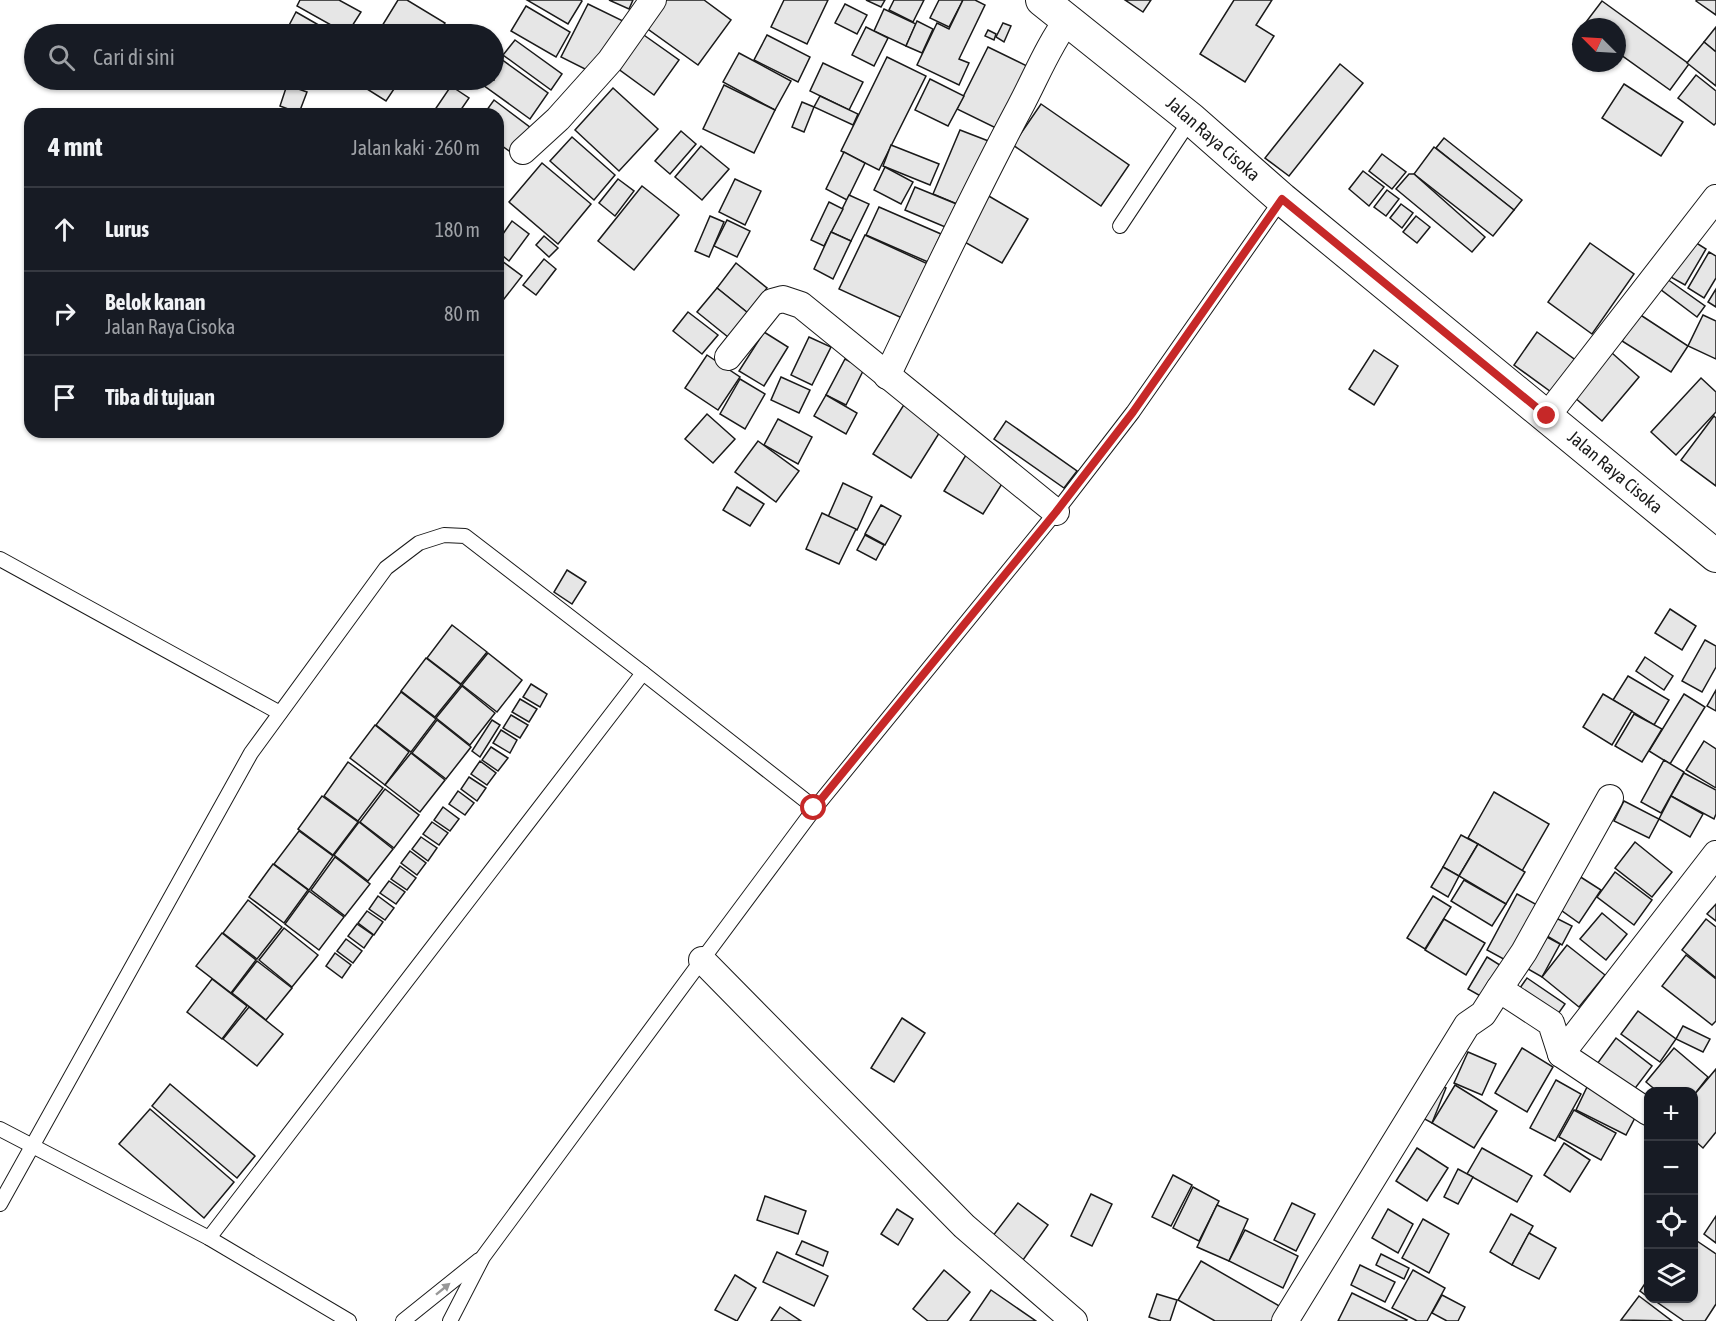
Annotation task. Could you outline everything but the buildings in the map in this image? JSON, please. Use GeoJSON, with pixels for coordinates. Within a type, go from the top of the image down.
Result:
{"type":"FeatureCollection","features":[{"type":"Feature","properties":{"kind":"street"},"geometry":{"type":"LineString","coordinates":[[523,151],[558,118],[610,61],[653,0]]}},
{"type":"Feature","properties":{"kind":"street","name":"Jalan Raya Cisoka"},"geometry":{"type":"LineString","coordinates":[[1042,0],[1191,119],[1282,199],[1716,556]]}},
{"type":"Feature","properties":{"kind":"street"},"geometry":{"type":"LineString","coordinates":[[887,376],[981,179],[1039,72],[1053,40],[1068,19]]}},
{"type":"Feature","properties":{"kind":"street"},"geometry":{"type":"LineString","coordinates":[[1547,416],[1716,198]]}},
{"type":"Feature","properties":{"kind":"street"},"geometry":{"type":"LineString","coordinates":[[728,357],[772,302],[783,299],[801,305],[1056,512]]}},
{"type":"Feature","properties":{"kind":"street"},"geometry":{"type":"LineString","coordinates":[[1285,1321],[1467,1025],[1483,1014],[1524,952],[1610,798]]}},
{"type":"Feature","properties":{"kind":"street"},"geometry":{"type":"LineString","coordinates":[[1561,1054],[1716,854]]}},
{"type":"Feature","properties":{"kind":"street"},"geometry":{"type":"LineString","coordinates":[[702,960],[964,1226],[1074,1321]]}},
{"type":"Feature","properties":{"kind":"street"},"geometry":{"type":"LineString","coordinates":[[1499,989],[1551,1023],[1561,1054],[1644,1109]]}},
{"type":"Feature","properties":{"kind":"lane"},"geometry":{"type":"LineString","coordinates":[[1120,226],[1191,119]]}},
{"type":"Feature","properties":{"kind":"lane"},"geometry":{"type":"LineString","coordinates":[[450,1321],[483,1257],[814,808],[1056,512],[1133,412],[1282,199]]}},
{"type":"Feature","properties":{"kind":"lane"},"geometry":{"type":"LineString","coordinates":[[0,1204],[251,753],[386,568],[419,543],[444,535],[465,536],[644,673],[814,808]]}},
{"type":"Feature","properties":{"kind":"lane"},"geometry":{"type":"LineString","coordinates":[[0,558],[280,713]]}},
{"type":"Feature","properties":{"kind":"lane"},"geometry":{"type":"LineString","coordinates":[[209,1238],[644,673]]}},
{"type":"Feature","properties":{"kind":"lane"},"geometry":{"type":"LineString","coordinates":[[0,1129],[209,1238],[349,1321]]}},
{"type":"Feature","properties":{"kind":"lane"},"geometry":{"type":"LineString","coordinates":[[403,1321],[483,1257]]}},
{"type":"Feature","properties":{"kind":"route"},"geometry":{"type":"LineString","coordinates":[[814,808],[1056,512],[1133,412],[1282,199],[1547,416]]}}]}
